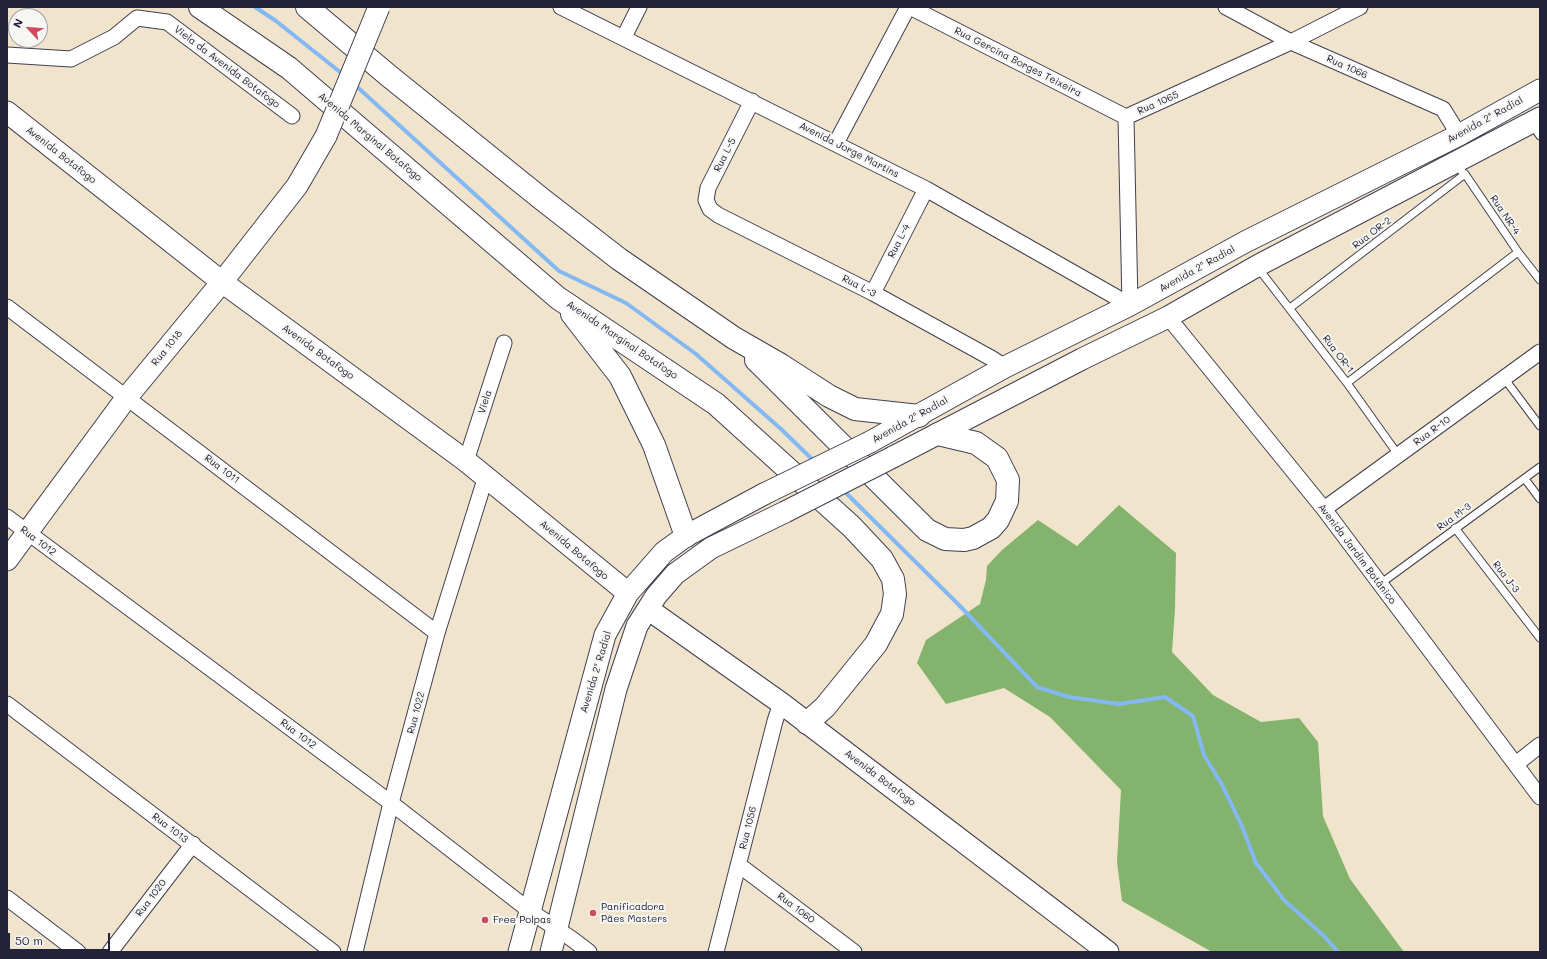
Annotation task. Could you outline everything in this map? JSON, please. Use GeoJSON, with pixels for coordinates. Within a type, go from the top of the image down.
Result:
{"type":"FeatureCollection","features":[{"type":"Feature","properties":{"kind":"main road","name":"Avenida Marginal Botafogo"},"geometry":{"type":"LineString","coordinates":[[200,7],[289,68],[558,298],[716,404],[852,527],[882,560],[892,579],[895,594],[892,614],[876,644],[825,707],[807,723]]}},
{"type":"Feature","properties":{"kind":"main road"},"geometry":{"type":"LineString","coordinates":[[307,7],[388,76],[612,254],[734,338],[781,365],[829,396],[855,409],[919,416]]}},
{"type":"Feature","properties":{"kind":"main road","name":"Rua 1018"},"geometry":{"type":"LineString","coordinates":[[7,560],[127,397],[222,282],[297,186],[326,136],[379,7]]}},
{"type":"Feature","properties":{"kind":"main road","name":"Avenida 2ª Radial"},"geometry":{"type":"LineString","coordinates":[[519,952],[605,635],[628,594],[664,552],[686,536],[764,494],[870,442],[1005,367],[1130,305],[1245,242],[1459,134],[1540,90]]}},
{"type":"Feature","properties":{"kind":"main road","name":"Avenida Botafogo"},"geometry":{"type":"LineString","coordinates":[[7,112],[222,282],[486,476],[628,594]]}},
{"type":"Feature","properties":{"kind":"main road"},"geometry":{"type":"LineString","coordinates":[[551,952],[616,689],[637,626],[656,596],[675,574],[711,548],[785,512],[1082,359],[1168,317],[1257,266],[1458,169],[1537,126]]}},
{"type":"Feature","properties":{"kind":"main road"},"geometry":{"type":"LineString","coordinates":[[558,298],[620,376],[654,445],[686,536]]}},
{"type":"Feature","properties":{"kind":"main road"},"geometry":{"type":"LineString","coordinates":[[1082,359],[1087,344],[1131,320],[1130,305]]}},
{"type":"Feature","properties":{"kind":"main road"},"geometry":{"type":"LineString","coordinates":[[734,338],[927,530],[944,538],[964,540],[973,538],[990,528],[998,520],[1007,501],[1008,480],[997,458],[976,443],[938,434]]}},
{"type":"Feature","properties":{"kind":"main road","name":"Avenida Botafogo"},"geometry":{"type":"LineString","coordinates":[[648,609],[781,703],[1108,952]]}},
{"type":"Feature","properties":{"kind":"main road"},"geometry":{"type":"LineString","coordinates":[[530,911],[568,884]]}},
{"type":"Feature","properties":{"kind":"street","name":"Avenida Jorge Martins"},"geometry":{"type":"LineString","coordinates":[[561,7],[624,37],[926,189],[1130,305]]}},
{"type":"Feature","properties":{"kind":"street"},"geometry":{"type":"LineString","coordinates":[[624,37],[639,7]]}},
{"type":"Feature","properties":{"kind":"street"},"geometry":{"type":"LineString","coordinates":[[836,143],[909,7]]}},
{"type":"Feature","properties":{"kind":"street","name":"Rua Gercina Borges Teixeira"},"geometry":{"type":"LineString","coordinates":[[909,7],[1126,117]]}},
{"type":"Feature","properties":{"kind":"street","name":"Rua 1066"},"geometry":{"type":"LineString","coordinates":[[1226,7],[1291,42],[1443,109],[1459,134]]}},
{"type":"Feature","properties":{"kind":"street","name":"Rua 1065"},"geometry":{"type":"LineString","coordinates":[[1130,305],[1126,117],[1291,42],[1360,7]]}},
{"type":"Feature","properties":{"kind":"street"},"geometry":{"type":"LineString","coordinates":[[7,55],[71,59],[114,37],[135,12]]}},
{"type":"Feature","properties":{"kind":"street","name":"Viela da Avenida Botafogo"},"geometry":{"type":"LineString","coordinates":[[135,12],[167,22],[292,116]]}},
{"type":"Feature","properties":{"kind":"street","name":"Rua L-5"},"geometry":{"type":"LineString","coordinates":[[710,209],[706,200],[708,188],[752,101]]}},
{"type":"Feature","properties":{"kind":"street","name":"Rua L-4"},"geometry":{"type":"LineString","coordinates":[[873,293],[926,189]]}},
{"type":"Feature","properties":{"kind":"street","name":"Rua L-3"},"geometry":{"type":"LineString","coordinates":[[710,209],[718,215],[873,293],[1005,367]]}},
{"type":"Feature","properties":{"kind":"street","name":"Rua 1011"},"geometry":{"type":"LineString","coordinates":[[7,307],[437,633]]}},
{"type":"Feature","properties":{"kind":"street","name":"Avenida Jardim Botânico"},"geometry":{"type":"LineString","coordinates":[[1168,317],[1324,509],[1540,797]]}},
{"type":"Feature","properties":{"kind":"street","name":"Viela"},"geometry":{"type":"LineString","coordinates":[[466,461],[504,343]]}},
{"type":"Feature","properties":{"kind":"street","name":"Rua R-10"},"geometry":{"type":"LineString","coordinates":[[1324,509],[1399,456],[1540,352]]}},
{"type":"Feature","properties":{"kind":"street","name":"Rua 1022"},"geometry":{"type":"LineString","coordinates":[[355,952],[391,803],[437,633],[486,476]]}},
{"type":"Feature","properties":{"kind":"street","name":"Rua 1012"},"geometry":{"type":"LineString","coordinates":[[7,517],[391,803],[530,911],[557,928],[589,952]]}},
{"type":"Feature","properties":{"kind":"street","name":"Rua 1056"},"geometry":{"type":"LineString","coordinates":[[716,952],[775,721],[781,703]]}},
{"type":"Feature","properties":{"kind":"street","name":"Rua 1013"},"geometry":{"type":"LineString","coordinates":[[7,704],[333,952]]}},
{"type":"Feature","properties":{"kind":"street"},"geometry":{"type":"LineString","coordinates":[[1516,764],[1540,745]]}},
{"type":"Feature","properties":{"kind":"street","name":"Rua 1020"},"geometry":{"type":"LineString","coordinates":[[110,952],[192,844]]}},
{"type":"Feature","properties":{"kind":"street","name":"Rua 1060"},"geometry":{"type":"LineString","coordinates":[[739,865],[854,952]]}},
{"type":"Feature","properties":{"kind":"street"},"geometry":{"type":"LineString","coordinates":[[7,898],[78,952]]}},
{"type":"Feature","properties":{"kind":"lane","name":"Rua NR-4"},"geometry":{"type":"LineString","coordinates":[[1458,169],[1540,280]]}},
{"type":"Feature","properties":{"kind":"lane","name":"Rua OR-2"},"geometry":{"type":"LineString","coordinates":[[1290,308],[1458,169]]}},
{"type":"Feature","properties":{"kind":"lane"},"geometry":{"type":"LineString","coordinates":[[1347,382],[1518,252]]}},
{"type":"Feature","properties":{"kind":"lane","name":"Rua OR-1"},"geometry":{"type":"LineString","coordinates":[[1257,266],[1347,382],[1399,456]]}},
{"type":"Feature","properties":{"kind":"lane"},"geometry":{"type":"LineString","coordinates":[[1504,378],[1540,426]]}},
{"type":"Feature","properties":{"kind":"lane","name":"Rua M-3"},"geometry":{"type":"LineString","coordinates":[[1380,584],[1540,467]]}},
{"type":"Feature","properties":{"kind":"lane"},"geometry":{"type":"LineString","coordinates":[[1525,479],[1540,499]]}},
{"type":"Feature","properties":{"kind":"lane","name":"Rua J-3"},"geometry":{"type":"LineString","coordinates":[[1455,528],[1540,638]]}},
{"type":"Feature","properties":{"kind":"green space"},"geometry":{"type":"Polygon","coordinates":[[[1119,505],[1176,553],[1175,609],[1172,652],[1213,695],[1261,722],[1299,718],[1318,742],[1323,816],[1350,879],[1404,952],[1212,952],[1122,901],[1117,862],[1121,790],[1050,717],[1004,688],[946,704],[917,663],[926,640],[980,604],[986,580],[987,566],[1002,550],[1038,520],[1077,546],[1119,505]]]}},
{"type":"Feature","properties":{"kind":"waterway"},"geometry":{"type":"LineString","coordinates":[[255,7],[276,21],[345,76]]}},
{"type":"Feature","properties":{"kind":"waterway"},"geometry":{"type":"LineString","coordinates":[[354,84],[559,271],[626,303],[696,354],[781,429],[815,462]]}},
{"type":"Feature","properties":{"kind":"waterway"},"geometry":{"type":"LineString","coordinates":[[843,490],[958,604],[1037,687],[1069,697],[1119,704],[1165,697],[1193,716],[1204,755],[1221,783],[1241,824],[1256,863],[1284,900],[1324,936],[1338,952]]}},
{"type":"Feature","properties":{"kind":"place","name":"Panificadora Pães Masters"},"geometry":{"type":"Point","coordinates":[593,913]}},
{"type":"Feature","properties":{"kind":"place","name":"Free Polpas"},"geometry":{"type":"Point","coordinates":[485,920]}}]}
